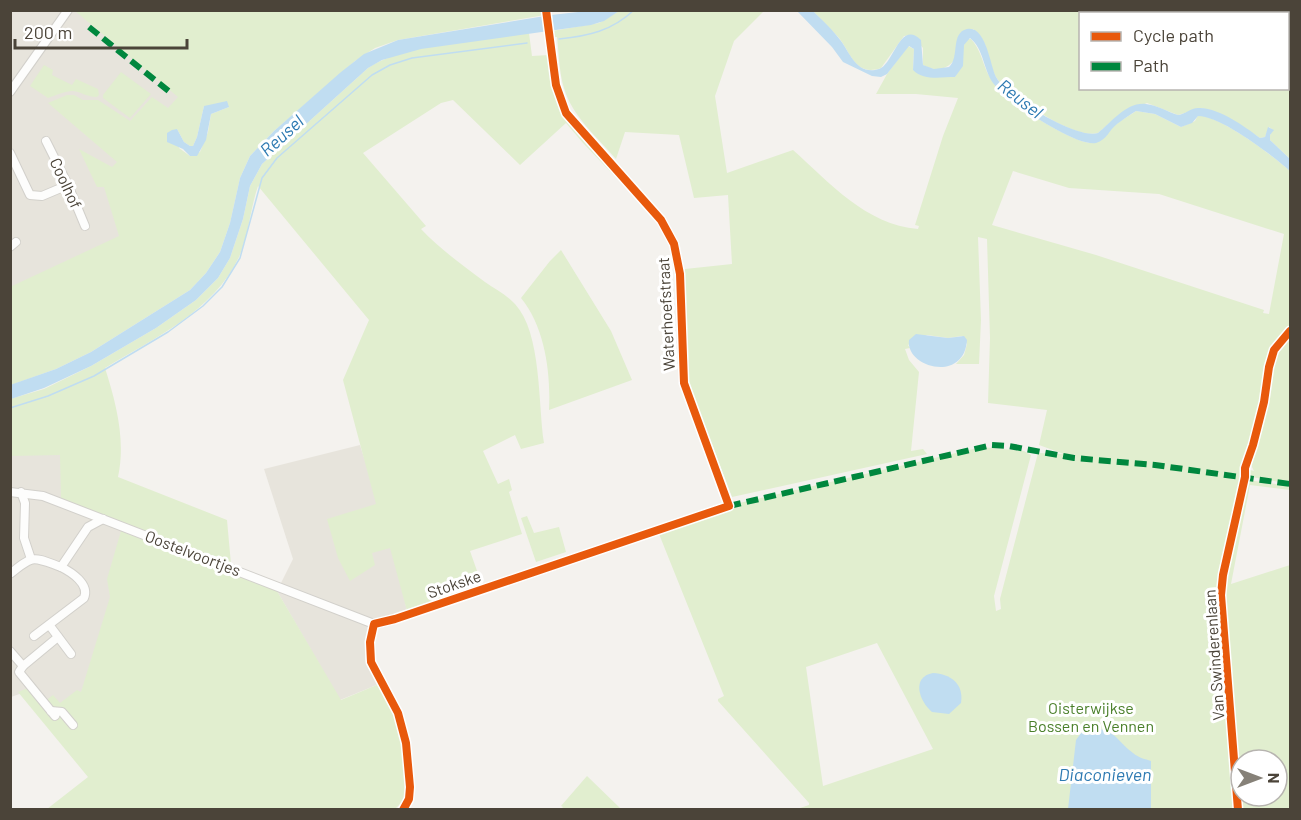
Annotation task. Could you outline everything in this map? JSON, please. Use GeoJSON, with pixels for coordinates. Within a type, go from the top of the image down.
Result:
{"type":"FeatureCollection","features":[{"type":"Feature","properties":{"kind":"street"},"geometry":{"type":"LineString","coordinates":[[10,92],[68,10]]}},
{"type":"Feature","properties":{"kind":"street","name":"Waterhoefstraat"},"geometry":{"type":"LineString","coordinates":[[546,10],[556,85],[566,113],[661,219],[675,244],[680,274],[684,383],[729,506]]}},
{"type":"Feature","properties":{"kind":"street","name":"Coolhof"},"geometry":{"type":"LineString","coordinates":[[46,141],[68,184],[85,225]]}},
{"type":"Feature","properties":{"kind":"street"},"geometry":{"type":"LineString","coordinates":[[10,153],[14,171],[30,195],[42,196],[68,184]]}},
{"type":"Feature","properties":{"kind":"street","name":"Oostelvoortjes"},"geometry":{"type":"LineString","coordinates":[[10,492],[43,496],[374,624]]}},
{"type":"Feature","properties":{"kind":"street"},"geometry":{"type":"LineString","coordinates":[[21,492],[25,503],[24,538],[31,559]]}},
{"type":"Feature","properties":{"kind":"street","name":"Stokske"},"geometry":{"type":"LineString","coordinates":[[374,624],[573,560],[729,506]]}},
{"type":"Feature","properties":{"kind":"street"},"geometry":{"type":"LineString","coordinates":[[61,567],[88,527],[103,519]]}},
{"type":"Feature","properties":{"kind":"street"},"geometry":{"type":"LineString","coordinates":[[10,574],[31,559],[39,559],[61,567],[85,588],[84,598],[34,636]]}},
{"type":"Feature","properties":{"kind":"street"},"geometry":{"type":"LineString","coordinates":[[374,624],[369,654],[371,663],[398,713],[406,743],[410,793],[403,810]]}},
{"type":"Feature","properties":{"kind":"street"},"geometry":{"type":"LineString","coordinates":[[50,626],[71,654]]}},
{"type":"Feature","properties":{"kind":"street"},"geometry":{"type":"LineString","coordinates":[[58,637],[19,672],[53,713],[62,712],[73,725]]}},
{"type":"Feature","properties":{"kind":"street"},"geometry":{"type":"LineString","coordinates":[[10,651],[23,666]]}},
{"type":"Feature","properties":{"kind":"shaded area"},"geometry":{"type":"Polygon","coordinates":[[[11,11],[83,11],[188,100],[121,237],[11,290],[11,11]]]}},
{"type":"Feature","properties":{"kind":"shaded area"},"geometry":{"type":"Polygon","coordinates":[[[360,445],[379,505],[368,551],[392,543],[407,611],[368,629],[365,659],[379,684],[340,700],[277,591],[293,559],[264,469],[360,445]]]}},
{"type":"Feature","properties":{"kind":"shaded area"},"geometry":{"type":"Polygon","coordinates":[[[63,452],[125,522],[109,581],[112,601],[67,735],[28,691],[11,697],[10,454],[63,452]]]}},
{"type":"Feature","properties":{"kind":"green space"},"geometry":{"type":"Polygon","coordinates":[[[75,11],[544,11],[545,15],[398,40],[375,48],[355,61],[274,131],[250,156],[240,178],[230,223],[220,252],[206,273],[190,290],[91,352],[56,369],[11,385],[10,287],[119,236],[104,187],[97,187],[79,149],[112,167],[117,162],[48,103],[67,95],[74,95],[83,100],[98,100],[130,121],[152,97],[168,108],[178,97],[75,11]],[[204,106],[193,146],[184,142],[177,129],[179,148],[190,156],[200,152],[208,132],[211,114],[229,107],[204,106]]]}},
{"type":"Feature","properties":{"kind":"green space","name":"Oisterwijkse Bossen en Vennen"},"geometry":{"type":"Polygon","coordinates":[[[619,11],[764,11],[734,41],[715,96],[727,173],[793,150],[849,200],[865,211],[899,226],[918,229],[919,226],[915,225],[943,136],[958,98],[916,94],[876,94],[887,74],[908,46],[914,49],[913,70],[943,77],[955,77],[963,58],[963,47],[967,39],[971,39],[979,51],[989,76],[1004,94],[1057,130],[1083,141],[1092,143],[1099,141],[1115,125],[1136,111],[1155,114],[1181,127],[1195,121],[1198,115],[1208,117],[1233,129],[1290,171],[1290,484],[1246,476],[1242,492],[1248,480],[1290,486],[1290,490],[1250,485],[1231,584],[1290,565],[1290,809],[797,809],[809,803],[718,701],[724,696],[659,534],[722,513],[735,504],[982,447],[1024,451],[1031,455],[994,596],[996,611],[1001,609],[1000,599],[1038,453],[1064,454],[1039,445],[1047,410],[988,403],[990,338],[987,239],[978,237],[981,320],[979,364],[956,364],[964,355],[967,344],[962,336],[948,338],[927,335],[908,345],[910,348],[905,349],[909,360],[919,372],[911,451],[923,449],[927,454],[732,497],[688,381],[686,367],[685,269],[732,264],[728,195],[694,198],[679,135],[625,132],[616,159],[579,117],[568,98],[560,69],[557,37],[553,37],[552,31],[599,23],[619,11]],[[1013,171],[992,225],[1096,255],[1264,310],[1263,313],[1269,314],[1284,234],[1159,194],[1069,188],[1013,171]],[[1267,365],[1262,387],[1260,419],[1247,469],[1254,471],[1251,465],[1265,419],[1272,367],[1267,365]],[[877,643],[806,667],[823,786],[933,749],[877,643]]]}},
{"type":"Feature","properties":{"kind":"green space"},"geometry":{"type":"Polygon","coordinates":[[[813,11],[1290,11],[1290,159],[1270,140],[1273,130],[1269,127],[1265,137],[1260,138],[1234,121],[1201,108],[1178,115],[1147,103],[1120,114],[1098,133],[1088,134],[1075,130],[1031,107],[1007,89],[995,75],[983,40],[973,29],[960,53],[948,66],[941,69],[923,65],[923,48],[912,35],[904,36],[881,68],[872,70],[859,66],[839,38],[813,11]]]}},
{"type":"Feature","properties":{"kind":"green space"},"geometry":{"type":"Polygon","coordinates":[[[529,33],[532,56],[549,55],[555,92],[646,209],[566,123],[520,165],[453,100],[441,103],[363,153],[426,226],[421,229],[452,257],[512,301],[524,317],[530,333],[537,370],[544,443],[521,449],[515,435],[483,451],[498,484],[509,479],[512,490],[509,492],[522,534],[470,551],[482,585],[407,611],[390,548],[372,553],[375,565],[350,581],[338,558],[327,519],[376,504],[343,380],[369,320],[258,186],[239,257],[228,276],[214,293],[181,322],[105,368],[116,408],[120,435],[118,477],[227,520],[231,564],[61,499],[60,455],[11,456],[10,399],[44,389],[91,366],[156,328],[196,300],[218,278],[230,258],[243,219],[250,186],[262,164],[368,68],[403,53],[424,48],[529,33]]]}},
{"type":"Feature","properties":{"kind":"green space"},"geometry":{"type":"Polygon","coordinates":[[[44,65],[53,70],[52,75],[72,85],[76,79],[98,89],[99,95],[93,97],[70,91],[48,98],[30,86],[44,65]]]}},
{"type":"Feature","properties":{"kind":"green space"},"geometry":{"type":"Polygon","coordinates":[[[121,72],[151,94],[130,118],[103,98],[121,72]]]}},
{"type":"Feature","properties":{"kind":"green space"},"geometry":{"type":"Polygon","coordinates":[[[561,250],[611,331],[632,380],[549,410],[549,381],[545,351],[536,323],[521,298],[561,250]]]}},
{"type":"Feature","properties":{"kind":"green space"},"geometry":{"type":"Polygon","coordinates":[[[527,516],[534,533],[559,527],[566,552],[536,562],[521,518],[527,516]]]}},
{"type":"Feature","properties":{"kind":"green space"},"geometry":{"type":"Polygon","coordinates":[[[121,531],[277,591],[341,700],[379,684],[398,720],[406,785],[402,802],[394,810],[47,809],[88,777],[18,692],[28,688],[54,718],[60,715],[70,725],[72,720],[62,708],[51,708],[45,701],[53,695],[60,703],[77,690],[81,692],[110,597],[107,579],[121,531]]]}},
{"type":"Feature","properties":{"kind":"green space"},"geometry":{"type":"Polygon","coordinates":[[[587,776],[621,809],[561,809],[563,807],[561,806],[587,776]]]}},
{"type":"Feature","properties":{"kind":"water","name":"Reusel"},"geometry":{"type":"Polygon","coordinates":[[[587,11],[619,11],[604,21],[591,25],[421,49],[382,60],[368,68],[262,164],[250,186],[243,219],[230,258],[218,278],[196,300],[156,328],[91,366],[44,388],[11,399],[10,385],[56,369],[91,352],[190,290],[206,273],[220,252],[230,223],[240,178],[250,156],[274,131],[364,54],[398,40],[587,11]]]}},
{"type":"Feature","properties":{"kind":"water"},"geometry":{"type":"Polygon","coordinates":[[[797,11],[813,11],[838,37],[855,62],[871,70],[879,69],[884,65],[902,39],[908,35],[914,35],[921,40],[923,65],[934,69],[949,67],[959,35],[962,31],[973,29],[983,39],[996,77],[1003,85],[1028,105],[1059,124],[1088,133],[1098,133],[1126,109],[1139,104],[1154,106],[1178,115],[1194,109],[1208,109],[1232,119],[1260,138],[1265,137],[1268,127],[1274,130],[1270,135],[1270,140],[1290,159],[1290,171],[1232,129],[1220,122],[1198,116],[1192,123],[1181,127],[1155,114],[1136,111],[1117,124],[1100,142],[1086,142],[1073,138],[1026,111],[1000,91],[990,77],[981,53],[970,38],[964,45],[963,66],[955,77],[933,78],[917,73],[913,70],[914,49],[909,46],[887,74],[881,77],[872,76],[843,62],[832,47],[797,11]]]}},
{"type":"Feature","properties":{"kind":"water"},"geometry":{"type":"Polygon","coordinates":[[[227,101],[229,107],[211,114],[206,140],[197,156],[190,156],[183,149],[167,142],[167,133],[177,129],[184,142],[193,146],[204,106],[227,101]]]}},
{"type":"Feature","properties":{"kind":"water"},"geometry":{"type":"Polygon","coordinates":[[[916,334],[948,338],[964,336],[967,340],[963,354],[956,362],[935,367],[916,358],[910,350],[909,340],[916,334]]]}},
{"type":"Feature","properties":{"kind":"water"},"geometry":{"type":"Polygon","coordinates":[[[933,673],[951,678],[960,690],[961,703],[949,714],[932,712],[921,696],[919,690],[922,679],[933,673]]]}},
{"type":"Feature","properties":{"kind":"water","name":"Diaconieven"},"geometry":{"type":"Polygon","coordinates":[[[1093,729],[1106,730],[1135,755],[1151,761],[1151,809],[1068,809],[1076,740],[1081,733],[1093,729]]]}},
{"type":"Feature","properties":{"kind":"waterway"},"geometry":{"type":"LineString","coordinates":[[559,39],[608,28],[634,10]]}},
{"type":"Feature","properties":{"kind":"waterway","name":"Reusel"},"geometry":{"type":"LineString","coordinates":[[10,408],[48,396],[94,376],[168,332],[203,306],[222,287],[240,258],[262,178],[277,158],[372,75],[390,65],[412,58],[527,43]]}},
{"type":"Feature","properties":{"kind":"marked path"},"geometry":{"type":"LineString","coordinates":[[89,27],[171,93]]}},
{"type":"Feature","properties":{"kind":"marked path"},"geometry":{"type":"LineString","coordinates":[[729,506],[992,445],[1074,458],[1155,465],[1290,484]]}},
{"type":"Feature","properties":{"kind":"cycle path"},"geometry":{"type":"LineString","coordinates":[[403,810],[409,799],[410,787],[406,743],[398,713],[371,662],[370,642],[374,624],[395,619],[729,506],[684,383],[680,274],[674,244],[661,220],[566,113],[556,85],[546,10]]}},
{"type":"Feature","properties":{"kind":"cycle path","name":"Van Swinderenlaan"},"geometry":{"type":"LineString","coordinates":[[1238,810],[1221,595],[1223,575],[1245,477],[1245,468],[1264,402],[1269,367],[1274,350],[1290,331]]}}]}
